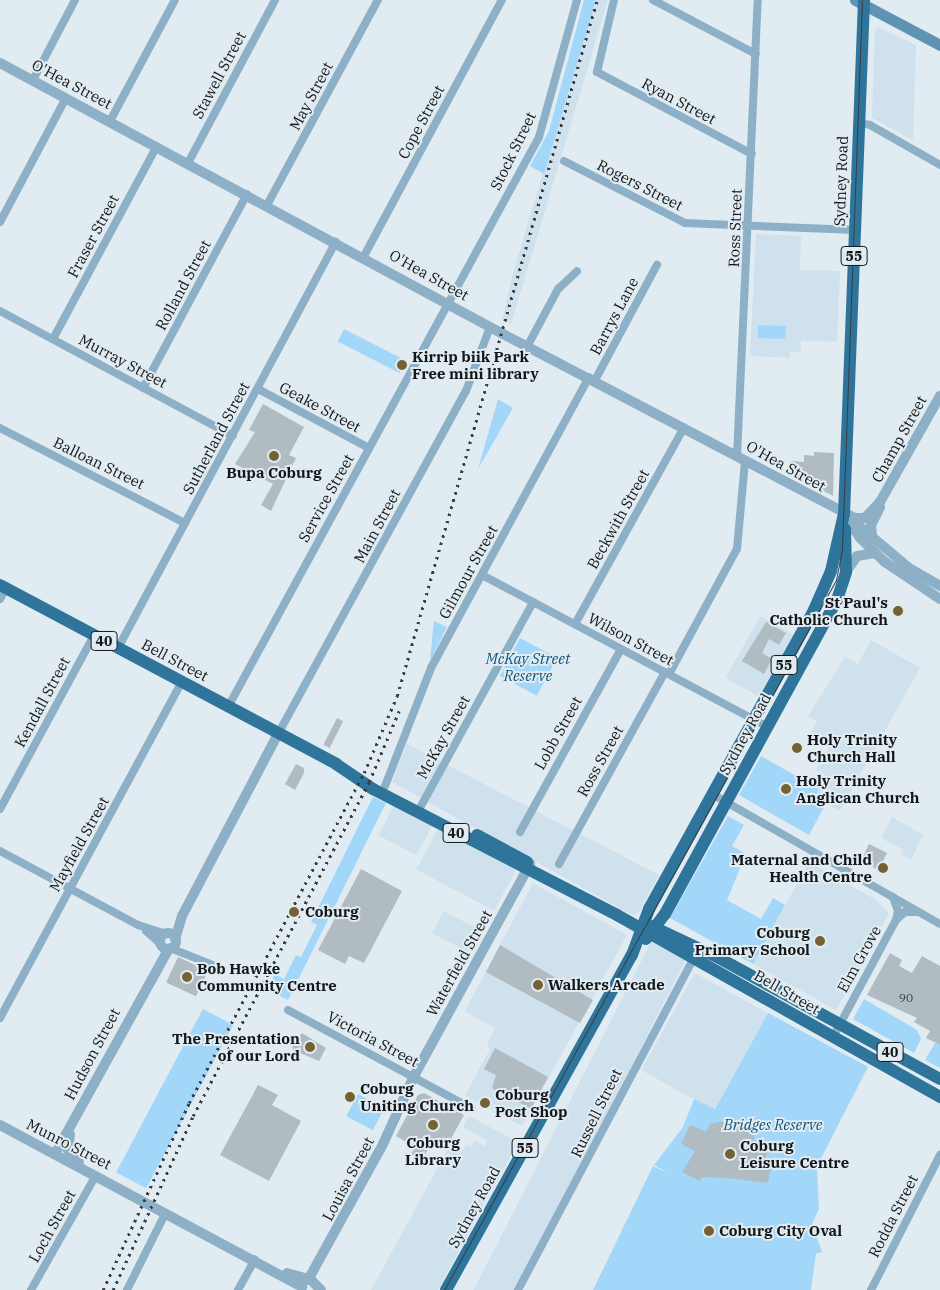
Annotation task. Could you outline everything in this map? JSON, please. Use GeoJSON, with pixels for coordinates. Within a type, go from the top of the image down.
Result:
{"type":"FeatureCollection","features":[{"type":"Feature","properties":{"kind":"highway","name":"Sydney Road"},"geometry":{"type":"LineString","coordinates":[[446,1290],[632,956],[726,802],[837,600],[846,572],[844,514],[859,123],[861,2]]}},
{"type":"Feature","properties":{"kind":"highway","name":"Sydney Road"},"geometry":{"type":"LineString","coordinates":[[648,929],[712,794],[754,720],[826,584],[844,514]]}},
{"type":"Feature","properties":{"kind":"highway","name":"Bell Street"},"geometry":{"type":"LineString","coordinates":[[2,590],[94,635],[336,764],[385,786],[580,896],[697,953],[775,996],[840,1024],[940,1080]]}},
{"type":"Feature","properties":{"kind":"highway","name":"Bell Street"},"geometry":{"type":"LineString","coordinates":[[336,764],[373,789],[529,868]]}},
{"type":"Feature","properties":{"kind":"highway","name":"Bell Street"},"geometry":{"type":"LineString","coordinates":[[775,996],[833,1038],[940,1097]]}},
{"type":"Feature","properties":{"kind":"main road"},"geometry":{"type":"LineString","coordinates":[[861,2],[940,45]]}},
{"type":"Feature","properties":{"kind":"street"},"geometry":{"type":"LineString","coordinates":[[33,80],[76,0]]}},
{"type":"Feature","properties":{"kind":"street"},"geometry":{"type":"LineString","coordinates":[[110,121],[175,0]]}},
{"type":"Feature","properties":{"kind":"street","name":"Stawell Street"},"geometry":{"type":"LineString","coordinates":[[188,163],[275,0]]}},
{"type":"Feature","properties":{"kind":"street","name":"May Street"},"geometry":{"type":"LineString","coordinates":[[267,205],[378,0]]}},
{"type":"Feature","properties":{"kind":"street","name":"Cope Street"},"geometry":{"type":"LineString","coordinates":[[364,256],[502,0]]}},
{"type":"Feature","properties":{"kind":"street","name":"Stock Street"},"geometry":{"type":"LineString","coordinates":[[448,303],[543,128],[577,0]]}},
{"type":"Feature","properties":{"kind":"street","name":"Ryan Street"},"geometry":{"type":"LineString","coordinates":[[614,0],[596,70],[752,154]]}},
{"type":"Feature","properties":{"kind":"street"},"geometry":{"type":"LineString","coordinates":[[653,0],[756,54]]}},
{"type":"Feature","properties":{"kind":"street","name":"Ross Street"},"geometry":{"type":"LineString","coordinates":[[559,864],[737,549],[758,0]]}},
{"type":"Feature","properties":{"kind":"street","name":"O'Hea Street"},"geometry":{"type":"LineString","coordinates":[[0,62],[364,256],[490,327],[592,378],[844,514],[872,535],[909,568],[940,586]]}},
{"type":"Feature","properties":{"kind":"street"},"geometry":{"type":"LineString","coordinates":[[0,222],[66,98]]}},
{"type":"Feature","properties":{"kind":"street"},"geometry":{"type":"LineString","coordinates":[[859,123],[870,125],[940,165]]}},
{"type":"Feature","properties":{"kind":"street","name":"Fraser Street"},"geometry":{"type":"LineString","coordinates":[[53,339],[156,146]]}},
{"type":"Feature","properties":{"kind":"street","name":"Rogers Street"},"geometry":{"type":"LineString","coordinates":[[564,161],[680,221],[855,230]]}},
{"type":"Feature","properties":{"kind":"street","name":"Rolland Street"},"geometry":{"type":"LineString","coordinates":[[143,388],[247,194]]}},
{"type":"Feature","properties":{"kind":"street","name":"Sutherland Street"},"geometry":{"type":"LineString","coordinates":[[118,648],[336,242]]}},
{"type":"Feature","properties":{"kind":"street","name":"Barrys Lane"},"geometry":{"type":"LineString","coordinates":[[592,378],[657,265]]}},
{"type":"Feature","properties":{"kind":"street"},"geometry":{"type":"LineString","coordinates":[[528,345],[558,289],[577,271]]}},
{"type":"Feature","properties":{"kind":"street","name":"Service Street"},"geometry":{"type":"LineString","coordinates":[[228,707],[448,303]]}},
{"type":"Feature","properties":{"kind":"street","name":"Murray Street"},"geometry":{"type":"LineString","coordinates":[[0,311],[233,436]]}},
{"type":"Feature","properties":{"kind":"street","name":"Main Street"},"geometry":{"type":"LineString","coordinates":[[278,734],[455,412],[490,327]]}},
{"type":"Feature","properties":{"kind":"street","name":"Gilmour Street"},"geometry":{"type":"LineString","coordinates":[[385,786],[431,668],[592,378]]}},
{"type":"Feature","properties":{"kind":"street","name":"Geake Street"},"geometry":{"type":"LineString","coordinates":[[258,389],[369,448]]}},
{"type":"Feature","properties":{"kind":"street","name":"Champ Street"},"geometry":{"type":"LineString","coordinates":[[872,535],[871,527],[884,496],[940,396]]}},
{"type":"Feature","properties":{"kind":"street","name":"Beckwith Street"},"geometry":{"type":"LineString","coordinates":[[575,624],[684,427]]}},
{"type":"Feature","properties":{"kind":"street","name":"Balloan Street"},"geometry":{"type":"LineString","coordinates":[[0,428],[185,523]]}},
{"type":"Feature","properties":{"kind":"street","name":"Champ Street"},"geometry":{"type":"LineString","coordinates":[[844,514],[863,519],[884,496]]}},
{"type":"Feature","properties":{"kind":"street"},"geometry":{"type":"LineString","coordinates":[[844,514],[855,533],[875,553],[905,578],[940,599]]}},
{"type":"Feature","properties":{"kind":"street"},"geometry":{"type":"LineString","coordinates":[[846,572],[857,556],[875,553]]}},
{"type":"Feature","properties":{"kind":"street","name":"Wilson Street"},"geometry":{"type":"LineString","coordinates":[[482,575],[768,727]]}},
{"type":"Feature","properties":{"kind":"street","name":"McKay Street"},"geometry":{"type":"LineString","coordinates":[[421,806],[533,602]]}},
{"type":"Feature","properties":{"kind":"street","name":"Kendall Street"},"geometry":{"type":"LineString","coordinates":[[0,808],[94,635]]}},
{"type":"Feature","properties":{"kind":"street","name":"Lobb Street"},"geometry":{"type":"LineString","coordinates":[[520,832],[621,649]]}},
{"type":"Feature","properties":{"kind":"street","name":"Mayfield Street"},"geometry":{"type":"LineString","coordinates":[[0,1018],[182,682]]}},
{"type":"Feature","properties":{"kind":"street","name":"Hudson Street"},"geometry":{"type":"LineString","coordinates":[[56,1154],[278,734]]}},
{"type":"Feature","properties":{"kind":"street"},"geometry":{"type":"LineString","coordinates":[[712,794],[940,924]]}},
{"type":"Feature","properties":{"kind":"street"},"geometry":{"type":"LineString","coordinates":[[0,851],[138,925],[168,944],[218,967]]}},
{"type":"Feature","properties":{"kind":"street","name":"Waterfield Street"},"geometry":{"type":"LineString","coordinates":[[414,1076],[529,868]]}},
{"type":"Feature","properties":{"kind":"street","name":"Elm Grove"},"geometry":{"type":"LineString","coordinates":[[833,1038],[896,920],[898,911],[892,897]]}},
{"type":"Feature","properties":{"kind":"street","name":"Elm Grove"},"geometry":{"type":"LineString","coordinates":[[896,920],[905,912],[920,912]]}},
{"type":"Feature","properties":{"kind":"street","name":"Hudson Street"},"geometry":{"type":"LineString","coordinates":[[165,934],[182,916]]}},
{"type":"Feature","properties":{"kind":"street"},"geometry":{"type":"LineString","coordinates":[[138,925],[165,934],[168,944]]}},
{"type":"Feature","properties":{"kind":"street","name":"Russell Street"},"geometry":{"type":"LineString","coordinates":[[518,1290],[697,953]]}},
{"type":"Feature","properties":{"kind":"street","name":"Victoria Street"},"geometry":{"type":"LineString","coordinates":[[288,1010],[471,1108]]}},
{"type":"Feature","properties":{"kind":"street","name":"Louisa Street"},"geometry":{"type":"LineString","coordinates":[[311,1286],[318,1267],[386,1138],[414,1076]]}},
{"type":"Feature","properties":{"kind":"street"},"geometry":{"type":"LineString","coordinates":[[73,1121],[69,1154],[96,1174]]}},
{"type":"Feature","properties":{"kind":"street","name":"Munro Street"},"geometry":{"type":"LineString","coordinates":[[1,1127],[96,1174],[165,1214],[178,1217]]}},
{"type":"Feature","properties":{"kind":"street","name":"Rodda Street"},"geometry":{"type":"LineString","coordinates":[[871,1290],[940,1155]]}},
{"type":"Feature","properties":{"kind":"street","name":"Loch Street"},"geometry":{"type":"LineString","coordinates":[[31,1290],[96,1174]]}},
{"type":"Feature","properties":{"kind":"street","name":"Munro Street"},"geometry":{"type":"LineString","coordinates":[[125,1190],[141,1194],[178,1217],[276,1270],[311,1286]]}},
{"type":"Feature","properties":{"kind":"street"},"geometry":{"type":"LineString","coordinates":[[127,1290],[165,1214]]}},
{"type":"Feature","properties":{"kind":"street"},"geometry":{"type":"LineString","coordinates":[[238,1290],[256,1259]]}},
{"type":"Feature","properties":{"kind":"shaded area"},"geometry":{"type":"Polygon","coordinates":[[[594,0],[608,0],[511,324],[502,320],[512,277],[594,0]]]}},
{"type":"Feature","properties":{"kind":"shaded area"},"geometry":{"type":"Polygon","coordinates":[[[880,28],[916,45],[913,140],[872,118],[875,29],[880,28]]]}},
{"type":"Feature","properties":{"kind":"shaded area"},"geometry":{"type":"Polygon","coordinates":[[[756,234],[801,236],[800,270],[840,271],[837,342],[801,341],[801,352],[790,352],[790,358],[750,356],[756,234]]]}},
{"type":"Feature","properties":{"kind":"shaded area"},"geometry":{"type":"Polygon","coordinates":[[[760,616],[793,634],[759,697],[726,678],[760,616]]]}},
{"type":"Feature","properties":{"kind":"shaded area"},"geometry":{"type":"Polygon","coordinates":[[[871,640],[920,668],[840,811],[814,796],[826,776],[816,770],[831,744],[810,733],[817,721],[808,716],[845,657],[858,664],[871,640]]]}},
{"type":"Feature","properties":{"kind":"shaded area"},"geometry":{"type":"Polygon","coordinates":[[[407,744],[659,875],[639,912],[632,915],[392,782],[407,744]]]}},
{"type":"Feature","properties":{"kind":"shaded area"},"geometry":{"type":"Polygon","coordinates":[[[394,806],[432,826],[416,855],[379,835],[394,806]]]}},
{"type":"Feature","properties":{"kind":"shaded area"},"geometry":{"type":"Polygon","coordinates":[[[892,817],[923,835],[911,860],[901,855],[904,850],[881,838],[892,817]]]}},
{"type":"Feature","properties":{"kind":"shaded area"},"geometry":{"type":"Polygon","coordinates":[[[438,829],[516,870],[494,911],[416,870],[438,829]]]}},
{"type":"Feature","properties":{"kind":"shaded area","name":"Coburg Primary School"},"geometry":{"type":"Polygon","coordinates":[[[809,862],[876,900],[889,913],[836,1010],[753,964],[809,862]]]}},
{"type":"Feature","properties":{"kind":"shaded area"},"geometry":{"type":"Polygon","coordinates":[[[533,883],[627,935],[522,1126],[465,1096],[490,1049],[487,1044],[495,1028],[465,1011],[533,883]]]}},
{"type":"Feature","properties":{"kind":"shaded area"},"geometry":{"type":"Polygon","coordinates":[[[444,911],[481,931],[469,953],[432,933],[444,911]]]}},
{"type":"Feature","properties":{"kind":"shaded area"},"geometry":{"type":"Polygon","coordinates":[[[651,942],[686,960],[517,1290],[474,1290],[651,942]]]}},
{"type":"Feature","properties":{"kind":"shaded area","name":"Coburg Primary School"},"geometry":{"type":"Polygon","coordinates":[[[695,973],[768,1013],[714,1110],[641,1070],[695,973]]]}},
{"type":"Feature","properties":{"kind":"shaded area"},"geometry":{"type":"Polygon","coordinates":[[[469,1116],[518,1142],[438,1290],[371,1290],[450,1145],[462,1152],[466,1144],[471,1147],[475,1141],[485,1146],[487,1140],[463,1127],[469,1116]]]}},
{"type":"Feature","properties":{"kind":"green space"},"geometry":{"type":"Polygon","coordinates":[[[584,0],[596,0],[544,174],[530,166],[549,131],[584,0]]]}},
{"type":"Feature","properties":{"kind":"green space"},"geometry":{"type":"Polygon","coordinates":[[[758,325],[786,326],[786,339],[758,338],[758,325]]]}},
{"type":"Feature","properties":{"kind":"green space"},"geometry":{"type":"Polygon","coordinates":[[[344,329],[406,361],[400,373],[338,341],[344,329]]]}},
{"type":"Feature","properties":{"kind":"green space"},"geometry":{"type":"Polygon","coordinates":[[[498,399],[513,408],[478,469],[498,399]]]}},
{"type":"Feature","properties":{"kind":"green space"},"geometry":{"type":"Polygon","coordinates":[[[434,621],[447,627],[430,661],[433,629],[434,621]]]}},
{"type":"Feature","properties":{"kind":"green space","name":"McKay Street Reserve"},"geometry":{"type":"Polygon","coordinates":[[[520,638],[557,658],[537,696],[500,676],[520,638]]]}},
{"type":"Feature","properties":{"kind":"green space"},"geometry":{"type":"Polygon","coordinates":[[[761,756],[819,789],[815,796],[826,803],[809,835],[739,795],[761,756]]]}},
{"type":"Feature","properties":{"kind":"green space"},"geometry":{"type":"Polygon","coordinates":[[[373,797],[386,803],[288,1000],[267,989],[275,974],[284,979],[296,955],[301,957],[317,925],[311,922],[373,797]]]}},
{"type":"Feature","properties":{"kind":"green space"},"geometry":{"type":"Polygon","coordinates":[[[728,816],[744,825],[732,846],[746,854],[727,900],[761,919],[773,898],[785,905],[753,964],[670,918],[728,816]]]}},
{"type":"Feature","properties":{"kind":"green space"},"geometry":{"type":"Polygon","coordinates":[[[864,999],[917,1030],[921,1039],[914,1053],[853,1019],[864,999]]]}},
{"type":"Feature","properties":{"kind":"green space"},"geometry":{"type":"Polygon","coordinates":[[[203,1009],[233,1025],[146,1188],[116,1172],[203,1009]]]}},
{"type":"Feature","properties":{"kind":"green space","name":"Bridges Reserve"},"geometry":{"type":"Polygon","coordinates":[[[768,1013],[868,1067],[817,1166],[819,1209],[812,1224],[822,1252],[816,1254],[811,1290],[593,1290],[653,1166],[670,1174],[654,1165],[683,1127],[694,1099],[715,1109],[768,1013]]]}},
{"type":"Feature","properties":{"kind":"green space"},"geometry":{"type":"Polygon","coordinates":[[[935,1043],[940,1045],[940,1068],[925,1060],[935,1043]]]}},
{"type":"Feature","properties":{"kind":"green space"},"geometry":{"type":"Polygon","coordinates":[[[358,1094],[384,1108],[373,1130],[346,1116],[358,1094]]]}},
{"type":"Feature","properties":{"kind":"building","name":"Bupa Coburg"},"geometry":{"type":"Polygon","coordinates":[[[263,404],[304,427],[289,455],[296,458],[271,511],[261,505],[273,484],[235,464],[255,432],[249,430],[263,404]]]}},
{"type":"Feature","properties":{"kind":"building"},"geometry":{"type":"Polygon","coordinates":[[[814,452],[834,453],[833,496],[791,474],[792,461],[804,462],[804,455],[814,456],[814,452]]]}},
{"type":"Feature","properties":{"kind":"building"},"geometry":{"type":"Polygon","coordinates":[[[766,622],[786,633],[779,645],[769,639],[762,653],[772,659],[764,674],[742,661],[766,622]]]}},
{"type":"Feature","properties":{"kind":"building"},"geometry":{"type":"Polygon","coordinates":[[[337,718],[343,721],[330,748],[323,745],[337,718]]]}},
{"type":"Feature","properties":{"kind":"building"},"geometry":{"type":"Polygon","coordinates":[[[296,764],[304,768],[304,773],[295,790],[285,784],[296,764]]]}},
{"type":"Feature","properties":{"kind":"building"},"geometry":{"type":"Polygon","coordinates":[[[869,844],[887,853],[881,865],[886,867],[883,872],[861,861],[869,844]]]}},
{"type":"Feature","properties":{"kind":"building"},"geometry":{"type":"Polygon","coordinates":[[[361,869],[402,891],[364,963],[349,956],[345,964],[318,950],[361,869]]]}},
{"type":"Feature","properties":{"kind":"building","name":"Walkers Arcade"},"geometry":{"type":"Polygon","coordinates":[[[500,945],[593,1000],[580,1023],[486,972],[500,945]]]}},
{"type":"Feature","properties":{"kind":"building"},"geometry":{"type":"Polygon","coordinates":[[[890,953],[902,960],[899,966],[912,973],[922,956],[940,966],[940,1045],[926,1038],[930,1031],[914,1022],[917,1018],[867,995],[890,953]]]}},
{"type":"Feature","properties":{"kind":"building","name":"Bob Hawke Community Centre"},"geometry":{"type":"Polygon","coordinates":[[[178,957],[208,971],[196,996],[166,982],[178,957]]]}},
{"type":"Feature","properties":{"kind":"building","name":"The Presentation of our Lord"},"geometry":{"type":"Polygon","coordinates":[[[302,1033],[326,1048],[319,1061],[293,1050],[292,1045],[302,1033]]]}},
{"type":"Feature","properties":{"kind":"building"},"geometry":{"type":"Polygon","coordinates":[[[495,1048],[548,1077],[531,1109],[492,1088],[496,1075],[484,1069],[495,1048]]]}},
{"type":"Feature","properties":{"kind":"building"},"geometry":{"type":"Polygon","coordinates":[[[258,1085],[278,1095],[272,1105],[301,1121],[269,1181],[220,1155],[258,1085]]]}},
{"type":"Feature","properties":{"kind":"building","name":"Coburg Library"},"geometry":{"type":"Polygon","coordinates":[[[424,1093],[464,1115],[447,1146],[434,1139],[422,1160],[411,1154],[415,1147],[396,1136],[418,1095],[424,1093]]]}},
{"type":"Feature","properties":{"kind":"building","name":"Coburg Leisure Centre"},"geometry":{"type":"Polygon","coordinates":[[[728,1120],[735,1126],[745,1126],[746,1132],[754,1136],[754,1142],[768,1144],[766,1158],[772,1159],[768,1183],[702,1177],[700,1181],[682,1172],[695,1151],[681,1144],[690,1125],[706,1132],[710,1124],[728,1120]]]}},
{"type":"Feature","properties":{"kind":"tram line"},"geometry":{"type":"LineString","coordinates":[[444,1290],[836,580],[842,548],[862,0]]}},
{"type":"Feature","properties":{"kind":"railway"},"geometry":{"type":"LineString","coordinates":[[103,1290],[189,1103],[364,773],[397,696],[597,0]]}},
{"type":"Feature","properties":{"kind":"railway"},"geometry":{"type":"LineString","coordinates":[[113,1290],[193,1116],[369,782],[399,711]]}},
{"type":"Feature","properties":{"kind":"place","name":"Kirrip biik Park Free mini library"},"geometry":{"type":"Point","coordinates":[402,365]}},
{"type":"Feature","properties":{"kind":"place","name":"Bupa Coburg"},"geometry":{"type":"Point","coordinates":[274,456]}},
{"type":"Feature","properties":{"kind":"place","name":"St Paul's Catholic Church"},"geometry":{"type":"Point","coordinates":[898,611]}},
{"type":"Feature","properties":{"kind":"place","name":"Holy Trinity Church Hall"},"geometry":{"type":"Point","coordinates":[797,748]}},
{"type":"Feature","properties":{"kind":"place","name":"Holy Trinity Anglican Church"},"geometry":{"type":"Point","coordinates":[786,789]}},
{"type":"Feature","properties":{"kind":"place","name":"Maternal and Child Health Centre"},"geometry":{"type":"Point","coordinates":[883,868]}},
{"type":"Feature","properties":{"kind":"place","name":"Coburg"},"geometry":{"type":"Point","coordinates":[294,912]}},
{"type":"Feature","properties":{"kind":"place","name":"Coburg Primary School"},"geometry":{"type":"Point","coordinates":[820,941]}},
{"type":"Feature","properties":{"kind":"place","name":"Bob Hawke Community Centre"},"geometry":{"type":"Point","coordinates":[187,977]}},
{"type":"Feature","properties":{"kind":"place","name":"Walkers Arcade"},"geometry":{"type":"Point","coordinates":[538,985]}},
{"type":"Feature","properties":{"kind":"place","name":"The Presentation of our Lord"},"geometry":{"type":"Point","coordinates":[310,1047]}},
{"type":"Feature","properties":{"kind":"place","name":"Coburg Uniting Church"},"geometry":{"type":"Point","coordinates":[350,1097]}},
{"type":"Feature","properties":{"kind":"place","name":"Coburg Post Shop"},"geometry":{"type":"Point","coordinates":[485,1103]}},
{"type":"Feature","properties":{"kind":"place","name":"Coburg Library"},"geometry":{"type":"Point","coordinates":[433,1125]}},
{"type":"Feature","properties":{"kind":"place","name":"Coburg Leisure Centre"},"geometry":{"type":"Point","coordinates":[730,1154]}},
{"type":"Feature","properties":{"kind":"place","name":"Coburg City Oval"},"geometry":{"type":"Point","coordinates":[709,1231]}}]}
